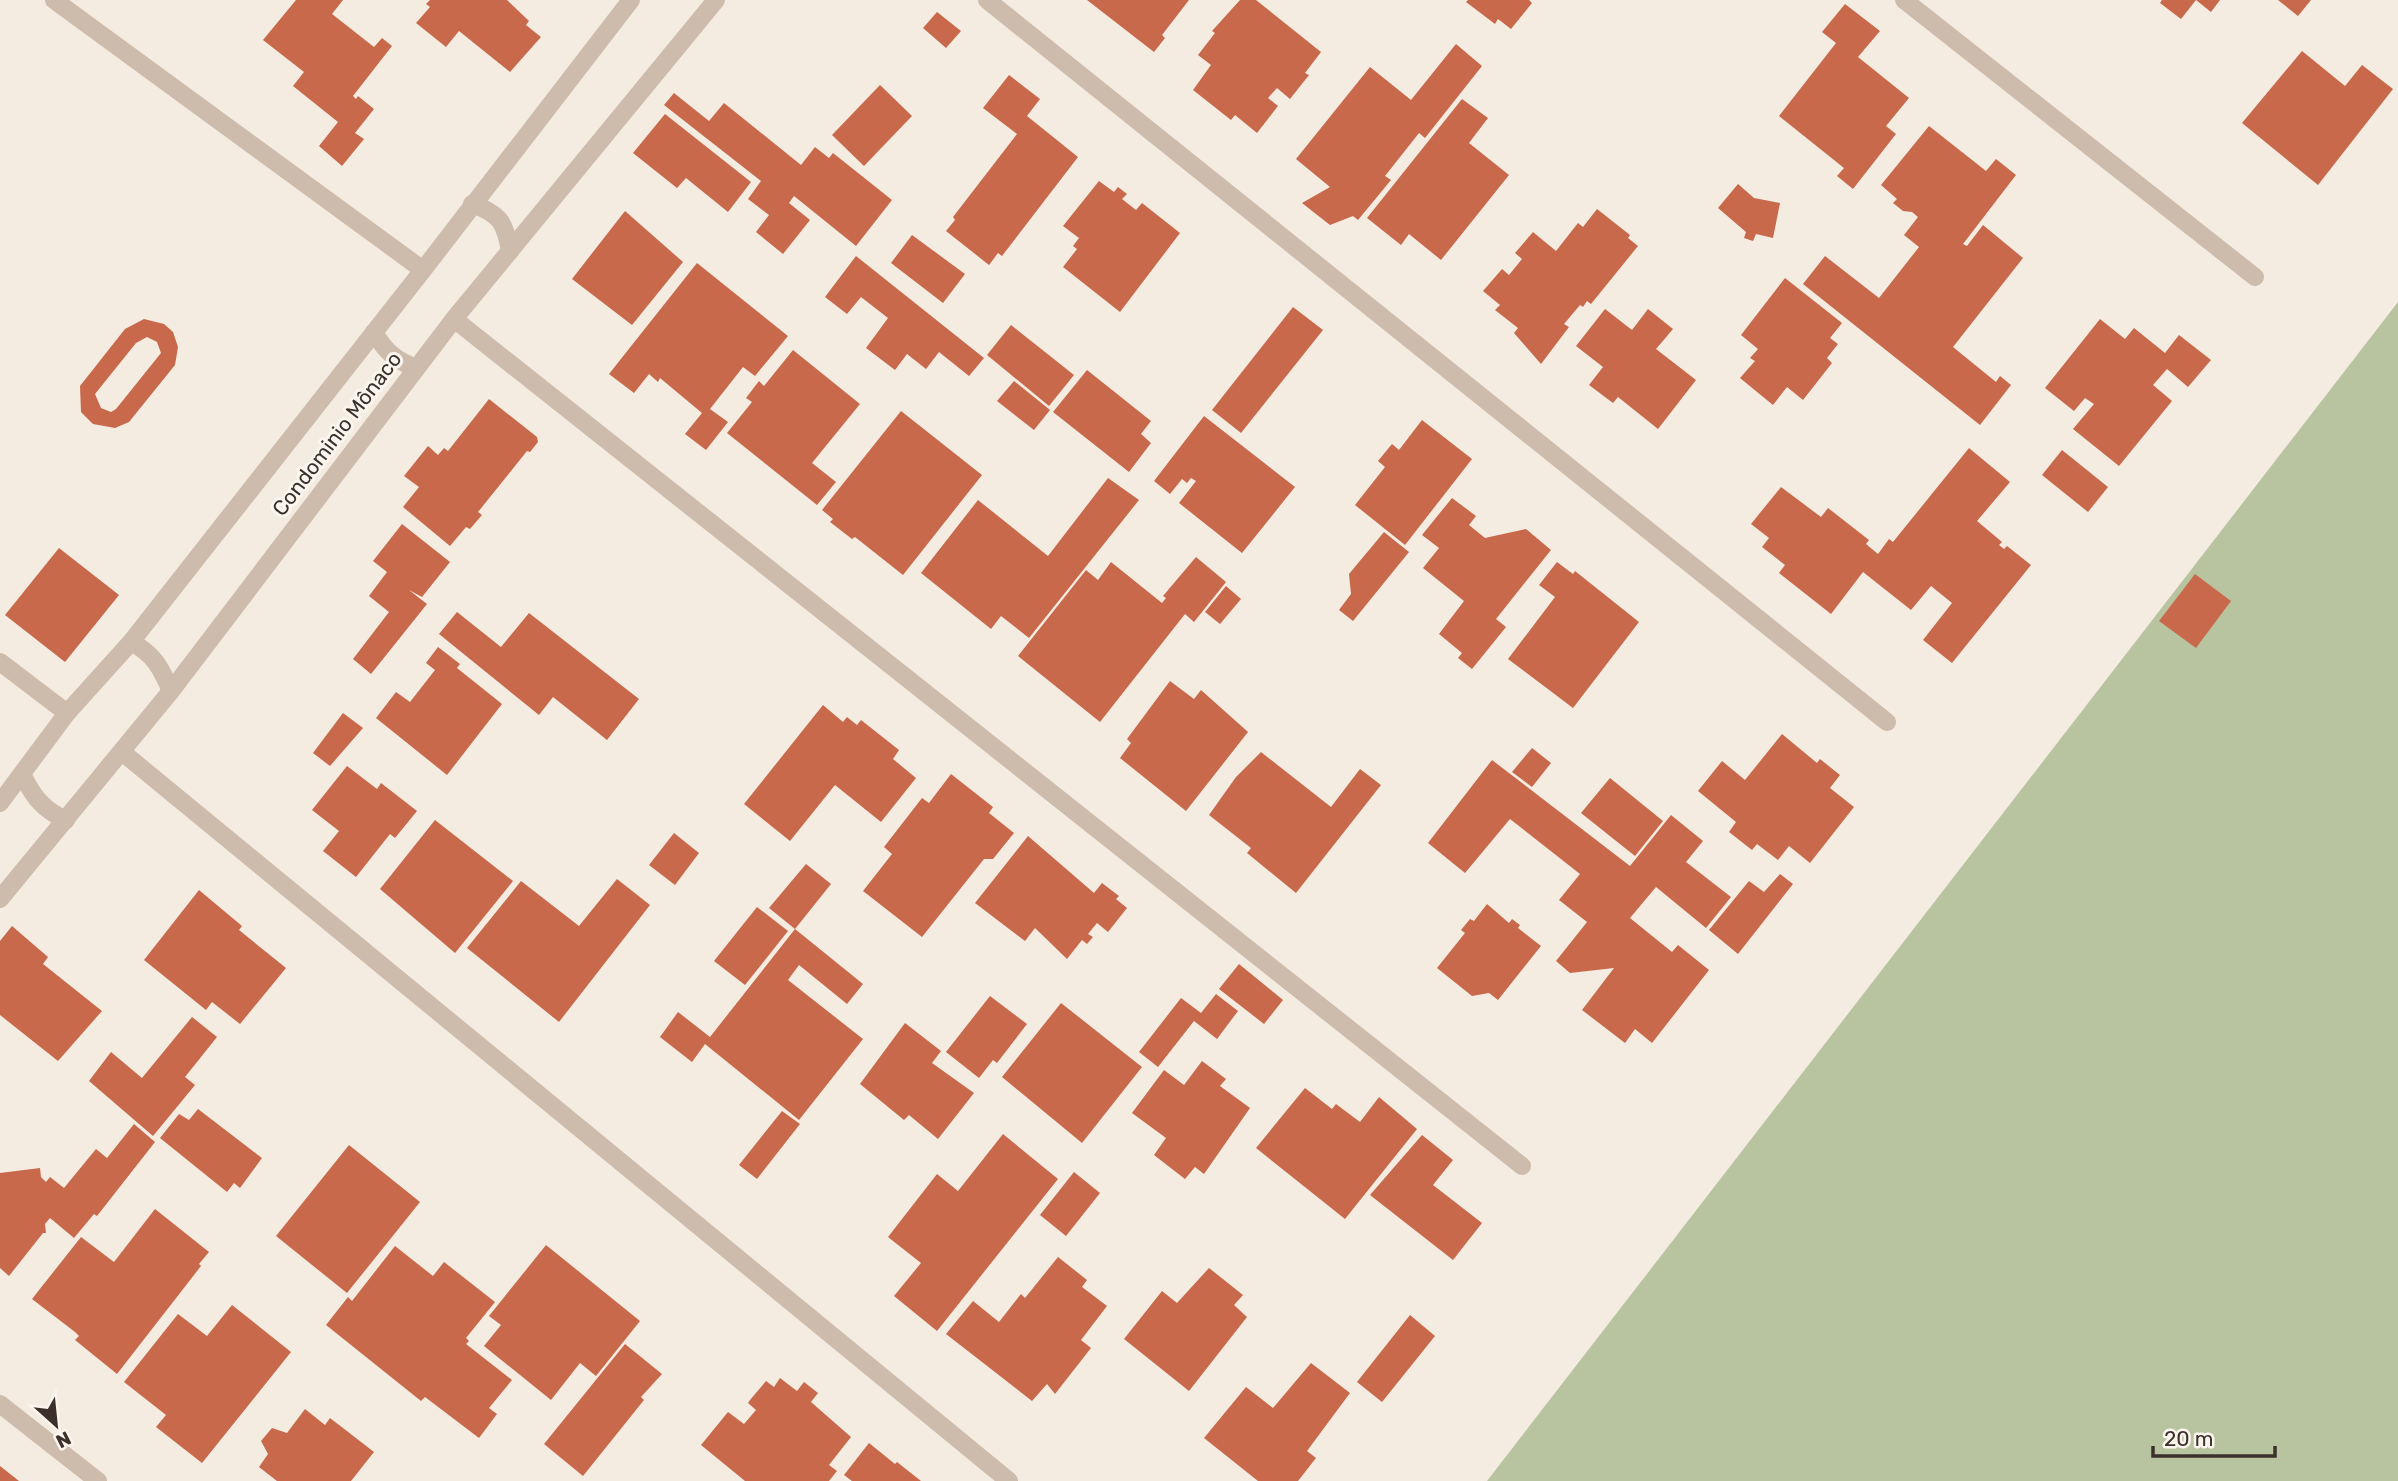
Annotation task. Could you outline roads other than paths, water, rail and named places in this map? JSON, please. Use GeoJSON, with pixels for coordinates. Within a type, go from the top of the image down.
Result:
{"type":"FeatureCollection","features":[{"type":"Feature","properties":{"kind":"street"},"geometry":{"type":"LineString","coordinates":[[54,0],[424,270]]}},
{"type":"Feature","properties":{"kind":"street","name":"Condominio Mônaco"},"geometry":{"type":"LineString","coordinates":[[0,803],[23,776],[67,713],[131,642],[424,270],[471,204],[631,0]]}},
{"type":"Feature","properties":{"kind":"street","name":"Condominio Mônaco"},"geometry":{"type":"LineString","coordinates":[[0,899],[171,691],[454,319],[716,0]]}},
{"type":"Feature","properties":{"kind":"street"},"geometry":{"type":"LineString","coordinates":[[988,0],[1887,723]]}},
{"type":"Feature","properties":{"kind":"street"},"geometry":{"type":"LineString","coordinates":[[1904,0],[2255,277]]}},
{"type":"Feature","properties":{"kind":"street"},"geometry":{"type":"LineString","coordinates":[[471,204],[489,210],[505,225],[510,251]]}},
{"type":"Feature","properties":{"kind":"street"},"geometry":{"type":"LineString","coordinates":[[454,319],[1522,1166]]}},
{"type":"Feature","properties":{"kind":"street"},"geometry":{"type":"LineString","coordinates":[[374,332],[383,349],[398,361],[416,368]]}},
{"type":"Feature","properties":{"kind":"street"},"geometry":{"type":"LineString","coordinates":[[131,642],[149,651],[171,691]]}},
{"type":"Feature","properties":{"kind":"street"},"geometry":{"type":"LineString","coordinates":[[0,662],[67,713]]}},
{"type":"Feature","properties":{"kind":"street"},"geometry":{"type":"LineString","coordinates":[[122,752],[1009,1481]]}},
{"type":"Feature","properties":{"kind":"street"},"geometry":{"type":"LineString","coordinates":[[23,776],[35,799],[48,812],[66,820]]}},
{"type":"Feature","properties":{"kind":"street"},"geometry":{"type":"LineString","coordinates":[[0,1404],[98,1481]]}}]}
